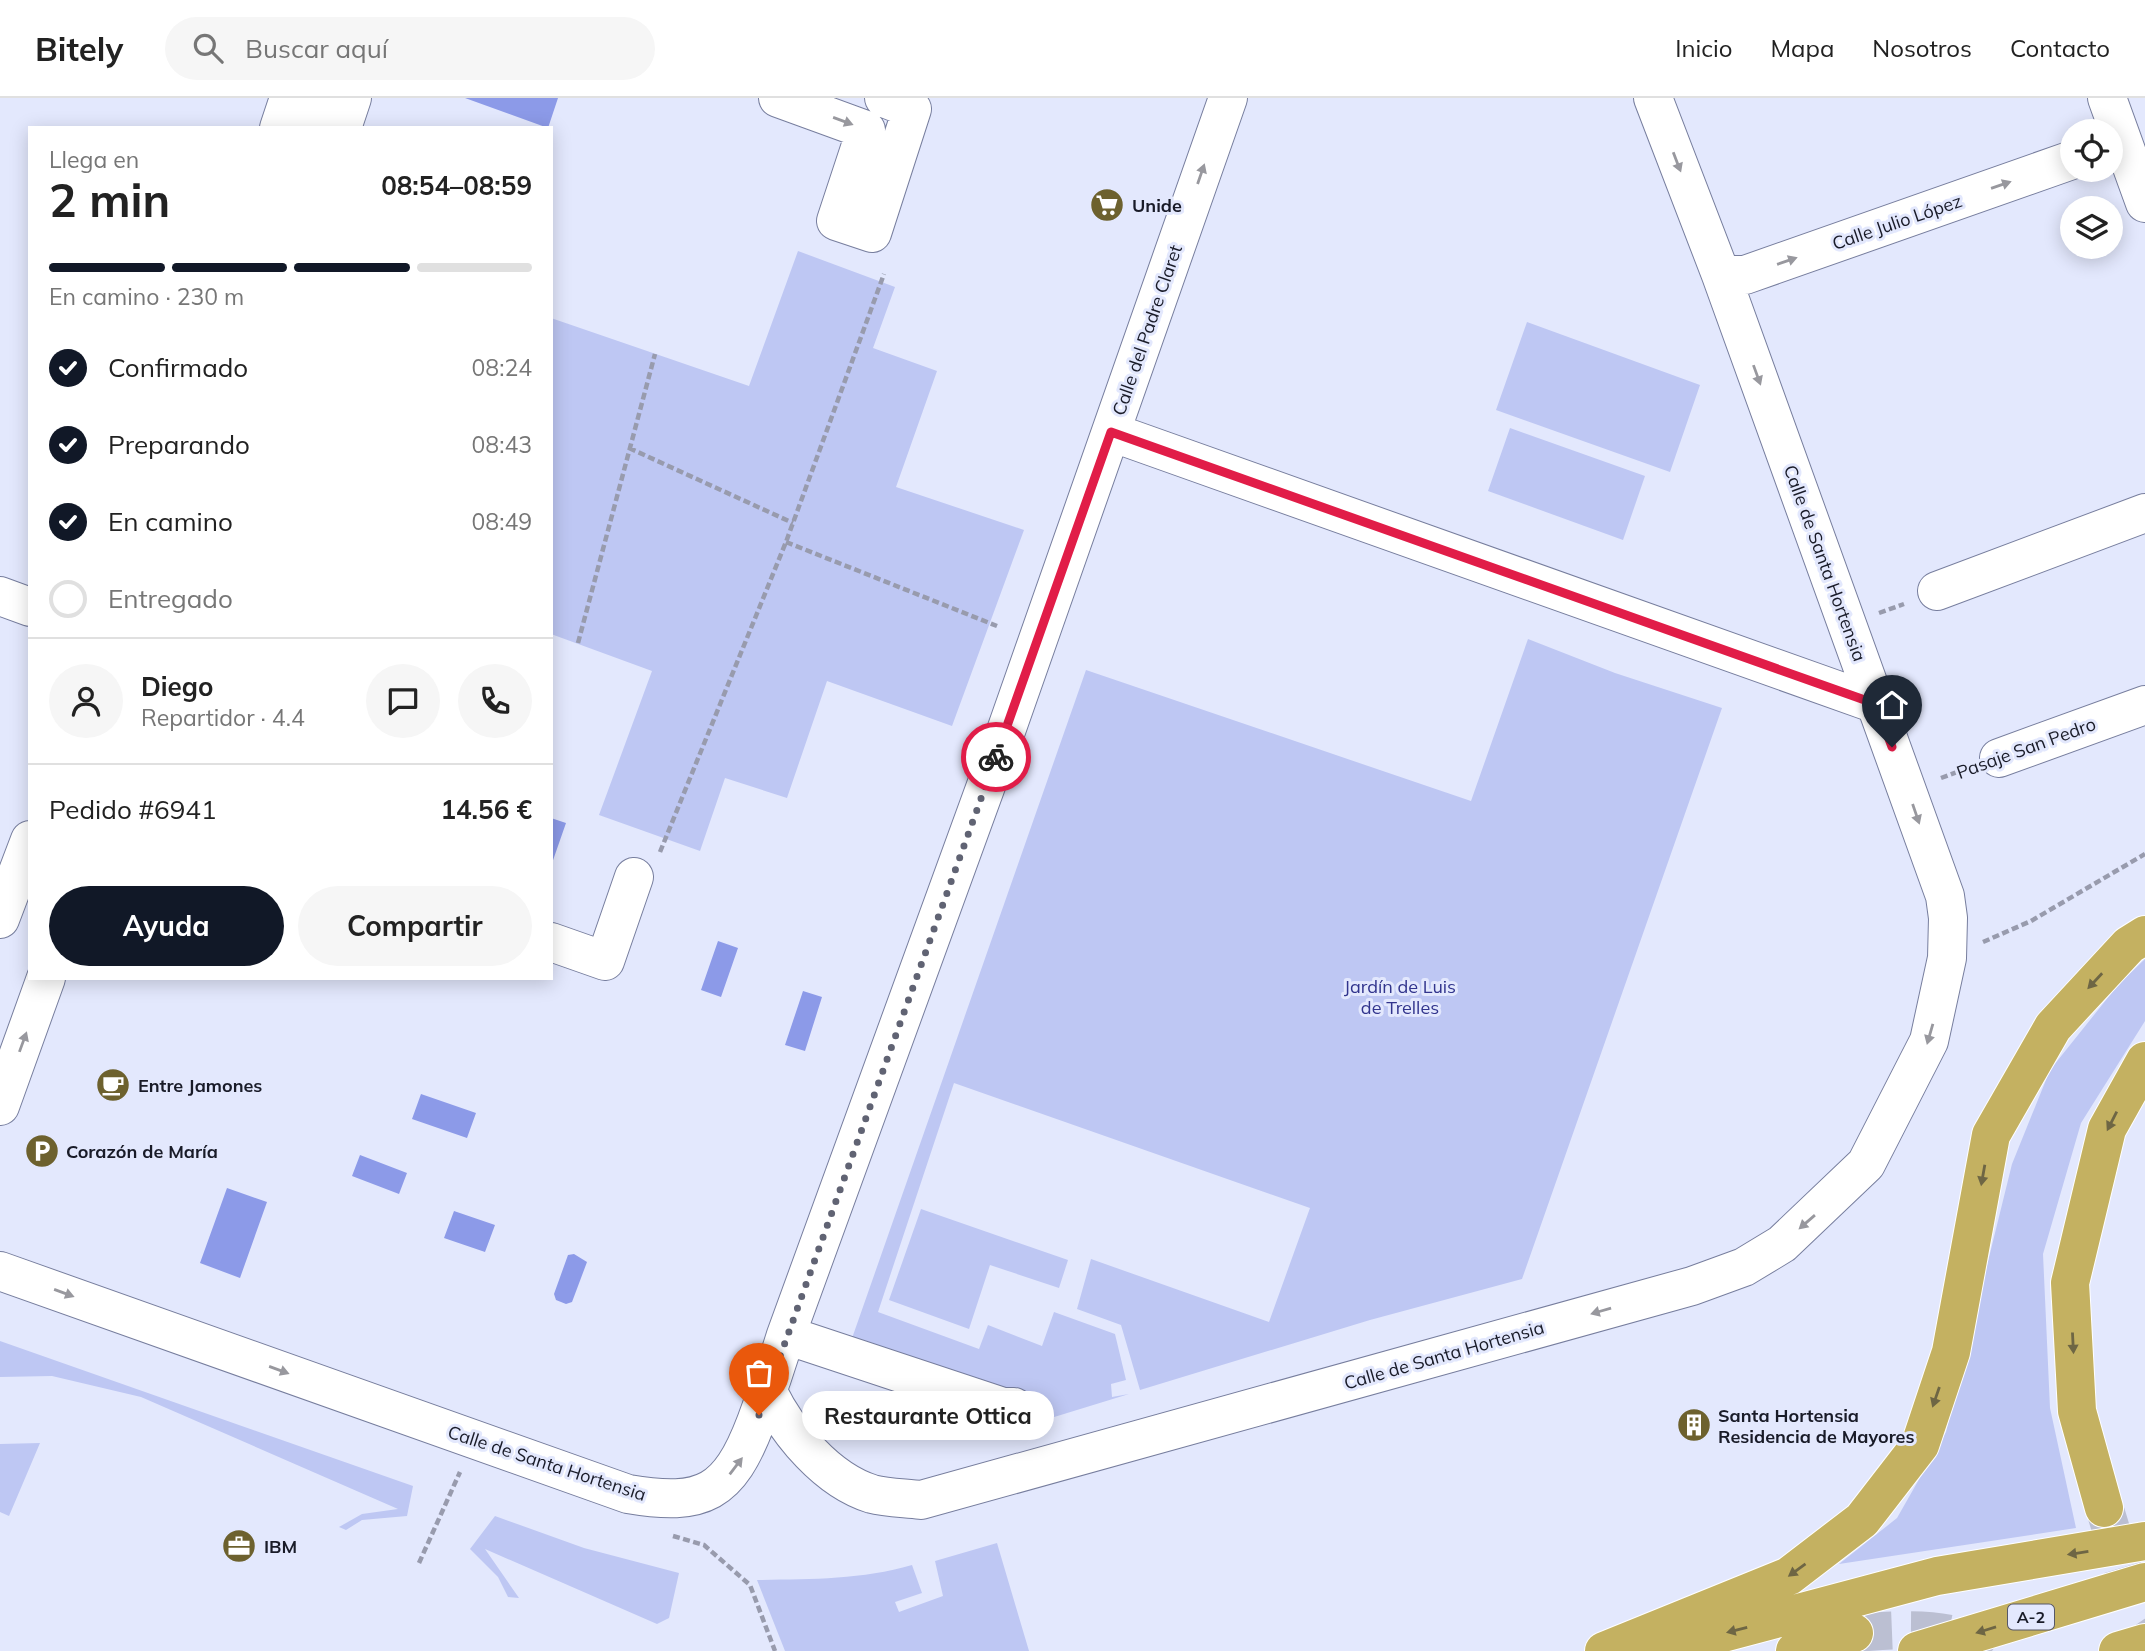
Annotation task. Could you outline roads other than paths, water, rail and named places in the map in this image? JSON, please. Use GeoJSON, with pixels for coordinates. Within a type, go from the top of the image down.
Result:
{"type":"FeatureCollection","features":[{"type":"Feature","properties":{"kind":"highway"},"geometry":{"type":"LineString","coordinates":[[1604,1651],[1789,1576],[1863,1520],[1920,1445],[1951,1352],[1991,1135],[2053,1027],[2129,945],[2145,935]]}},
{"type":"Feature","properties":{"kind":"highway"},"geometry":{"type":"LineString","coordinates":[[2104,1508],[2077,1411],[2070,1283],[2108,1129],[2145,1061]]}},
{"type":"Feature","properties":{"kind":"highway"},"geometry":{"type":"LineString","coordinates":[[1655,1651],[1937,1576],[2145,1541]]}},
{"type":"Feature","properties":{"kind":"highway","name":"A-2"},"geometry":{"type":"LineString","coordinates":[[1917,1651],[2145,1582]]}},
{"type":"Feature","properties":{"kind":"highway"},"geometry":{"type":"LineString","coordinates":[[1794,1651],[1854,1633]]}},
{"type":"Feature","properties":{"kind":"highway"},"geometry":{"type":"LineString","coordinates":[[2118,1651],[2145,1643]]}},
{"type":"Feature","properties":{"kind":"street"},"geometry":{"type":"LineString","coordinates":[[280,126],[289,98]]}},
{"type":"Feature","properties":{"kind":"street"},"geometry":{"type":"LineString","coordinates":[[311,126],[316,109],[313,98]]}},
{"type":"Feature","properties":{"kind":"street"},"geometry":{"type":"LineString","coordinates":[[343,126],[352,98]]}},
{"type":"Feature","properties":{"kind":"street"},"geometry":{"type":"LineString","coordinates":[[778,98],[866,130],[835,221],[872,233],[912,108],[884,98]]}},
{"type":"Feature","properties":{"kind":"street","name":"Calle del Padre Claret"},"geometry":{"type":"LineString","coordinates":[[768,1392],[786,1335],[1111,432],[1228,98]]}},
{"type":"Feature","properties":{"kind":"street","name":"Calle de Santa Hortensia"},"geometry":{"type":"LineString","coordinates":[[768,1392],[781,1419],[818,1459],[845,1482],[873,1494],[921,1500],[1705,1281],[1744,1267],[1782,1244],[1866,1164],[1929,1041],[1947,958],[1948,918],[1945,896],[1721,275],[1653,98]]}},
{"type":"Feature","properties":{"kind":"street"},"geometry":{"type":"LineString","coordinates":[[2107,98],[2112,119]]}},
{"type":"Feature","properties":{"kind":"street"},"geometry":{"type":"LineString","coordinates":[[2123,157],[2145,203]]}},
{"type":"Feature","properties":{"kind":"street","name":"Calle Julio López"},"geometry":{"type":"LineString","coordinates":[[1721,275],[1745,275],[2060,164]]}},
{"type":"Feature","properties":{"kind":"street"},"geometry":{"type":"LineString","coordinates":[[1111,432],[1876,704]]}},
{"type":"Feature","properties":{"kind":"street"},"geometry":{"type":"LineString","coordinates":[[1937,591],[2145,513]]}},
{"type":"Feature","properties":{"kind":"street"},"geometry":{"type":"LineString","coordinates":[[0,596],[28,606]]}},
{"type":"Feature","properties":{"kind":"street","name":"Pasaje San Pedro"},"geometry":{"type":"LineString","coordinates":[[1999,758],[2145,705]]}},
{"type":"Feature","properties":{"kind":"street"},"geometry":{"type":"LineString","coordinates":[[0,919],[28,844]]}},
{"type":"Feature","properties":{"kind":"street"},"geometry":{"type":"LineString","coordinates":[[553,943],[605,961],[647,864]]}},
{"type":"Feature","properties":{"kind":"street"},"geometry":{"type":"LineString","coordinates":[[0,1106],[45,980]]}},
{"type":"Feature","properties":{"kind":"street","name":"Calle de Santa Hortensia"},"geometry":{"type":"LineString","coordinates":[[0,1271],[628,1494],[679,1500],[703,1494],[721,1484],[741,1461],[768,1392]]}},
{"type":"Feature","properties":{"kind":"street"},"geometry":{"type":"LineString","coordinates":[[786,1335],[1003,1407],[1014,1407]]}},
{"type":"Feature","properties":{"kind":"water"},"geometry":{"type":"Polygon","coordinates":[[[465,98],[558,98],[549,126],[465,98]]]}},
{"type":"Feature","properties":{"kind":"water"},"geometry":{"type":"Polygon","coordinates":[[[553,819],[566,823],[553,860],[553,819]]]}},
{"type":"Feature","properties":{"kind":"water"},"geometry":{"type":"Polygon","coordinates":[[[718,941],[738,948],[721,997],[701,990],[718,941]]]}},
{"type":"Feature","properties":{"kind":"water"},"geometry":{"type":"Polygon","coordinates":[[[803,991],[822,997],[805,1051],[785,1045],[803,991]]]}},
{"type":"Feature","properties":{"kind":"water"},"geometry":{"type":"Polygon","coordinates":[[[421,1094],[476,1113],[467,1138],[412,1119],[421,1094]]]}},
{"type":"Feature","properties":{"kind":"water"},"geometry":{"type":"Polygon","coordinates":[[[360,1155],[407,1173],[399,1194],[352,1176],[360,1155]]]}},
{"type":"Feature","properties":{"kind":"water"},"geometry":{"type":"Polygon","coordinates":[[[227,1188],[267,1202],[240,1278],[200,1263],[227,1188]]]}},
{"type":"Feature","properties":{"kind":"water"},"geometry":{"type":"Polygon","coordinates":[[[454,1211],[495,1225],[485,1252],[444,1238],[454,1211]]]}},
{"type":"Feature","properties":{"kind":"water"},"geometry":{"type":"Polygon","coordinates":[[[574,1254],[587,1262],[572,1302],[566,1304],[556,1300],[554,1294],[568,1255],[574,1254]]]}},
{"type":"Feature","properties":{"kind":"tunnel"},"geometry":{"type":"LineString","coordinates":[[2106,1513],[2136,1612],[2145,1625]]}},
{"type":"Feature","properties":{"kind":"tunnel"},"geometry":{"type":"LineString","coordinates":[[1854,1633],[1907,1630],[1943,1633],[1977,1642],[1992,1651]]}},
{"type":"Feature","properties":{"kind":"place","name":"Unide"},"geometry":{"type":"Point","coordinates":[1107,205]}},
{"type":"Feature","properties":{"kind":"place","name":"Entre Jamones"},"geometry":{"type":"Point","coordinates":[113,1085]}},
{"type":"Feature","properties":{"kind":"place","name":"Corazón de María"},"geometry":{"type":"Point","coordinates":[42,1151]}},
{"type":"Feature","properties":{"kind":"place","name":"Restaurante Ottica"},"geometry":{"type":"Point","coordinates":[759,1415]}},
{"type":"Feature","properties":{"kind":"place","name":"Santa Hortensia Residencia de Mayores"},"geometry":{"type":"Point","coordinates":[1694,1425]}},
{"type":"Feature","properties":{"kind":"place","name":"IBM"},"geometry":{"type":"Point","coordinates":[239,1546]}},
{"type":"Feature","properties":{"kind":"park label","name":"Jardín de Luis de Trelles"},"geometry":{"type":"Point","coordinates":[1400,996]}}]}
